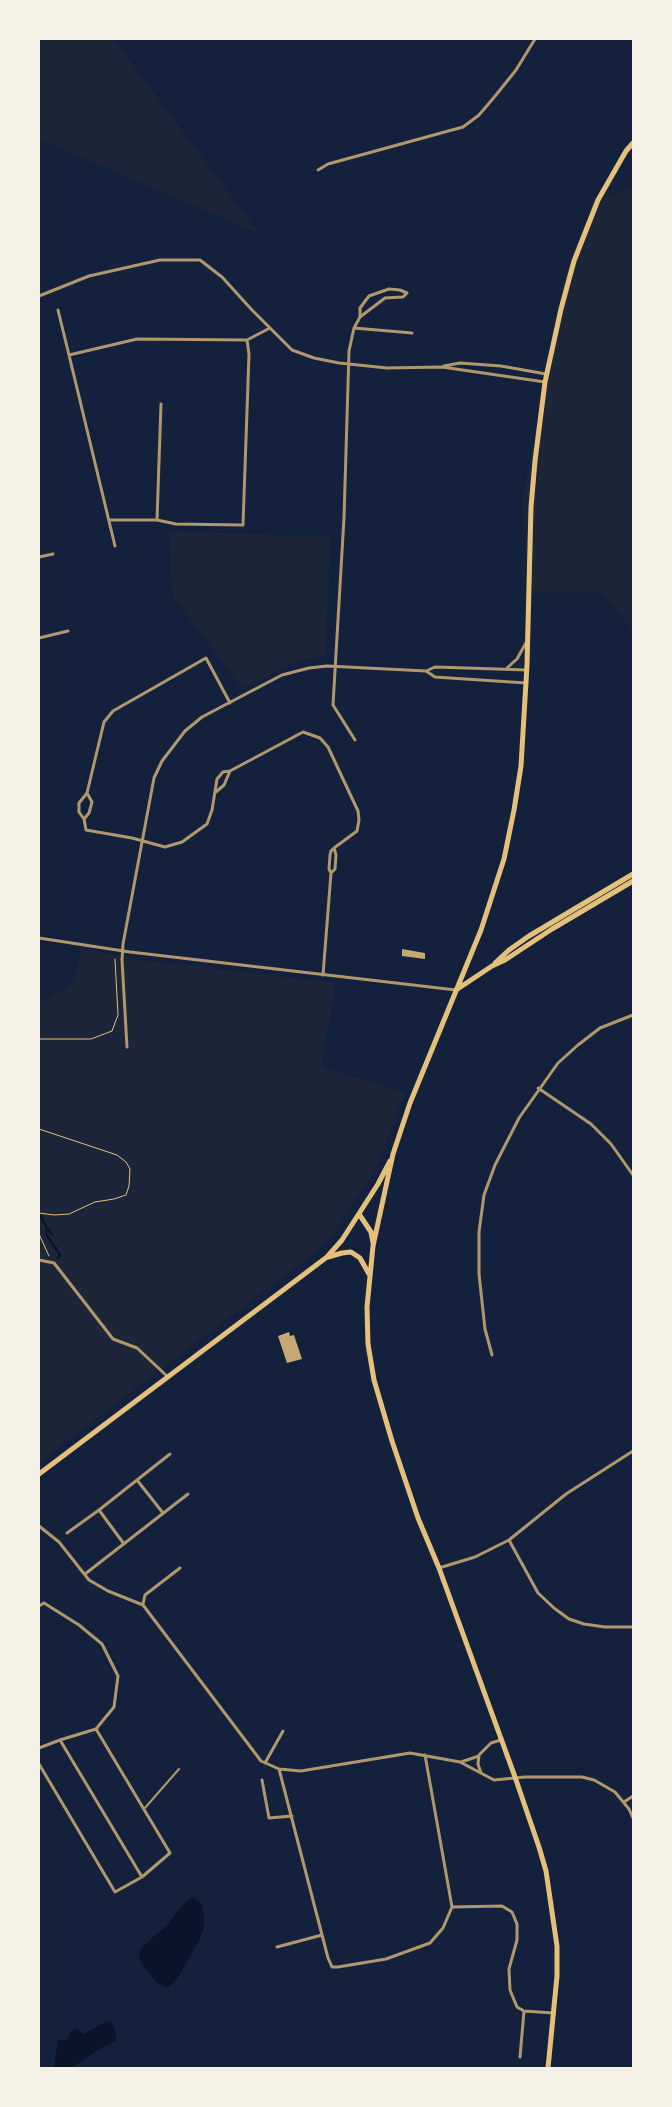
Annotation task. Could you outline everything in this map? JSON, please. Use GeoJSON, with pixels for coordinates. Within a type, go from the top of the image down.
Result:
{"type":"FeatureCollection","features":[{"type":"Feature","properties":{"kind":"main road"},"geometry":{"type":"LineString","coordinates":[[548,2068],[554,2013],[557,1946],[552,1904],[540,1847],[439,1568],[418,1518],[374,1380],[368,1344],[369,1274],[373,1246],[393,1154],[410,1103],[481,930],[504,859],[521,766],[528,638],[531,507],[545,382],[574,261],[598,200],[626,151],[633,143]]}},
{"type":"Feature","properties":{"kind":"main road"},"geometry":{"type":"LineString","coordinates":[[492,966],[509,950],[633,874]]}},
{"type":"Feature","properties":{"kind":"main road"},"geometry":{"type":"LineString","coordinates":[[456,990],[492,966],[505,960],[633,881]]}},
{"type":"Feature","properties":{"kind":"main road"},"geometry":{"type":"LineString","coordinates":[[39,1474],[327,1258],[342,1240],[359,1214],[378,1184],[393,1154]]}},
{"type":"Feature","properties":{"kind":"main road"},"geometry":{"type":"LineString","coordinates":[[359,1214],[371,1232],[373,1246]]}},
{"type":"Feature","properties":{"kind":"main road"},"geometry":{"type":"LineString","coordinates":[[327,1258],[351,1252],[360,1258],[369,1274]]}},
{"type":"Feature","properties":{"kind":"street"},"geometry":{"type":"LineString","coordinates":[[318,170],[328,164],[463,127],[479,115],[496,95],[516,70],[535,39]]}},
{"type":"Feature","properties":{"kind":"street"},"geometry":{"type":"LineString","coordinates":[[39,296],[89,276],[160,260],[200,260],[225,280],[292,350],[314,358],[387,368],[442,367],[545,382]]}},
{"type":"Feature","properties":{"kind":"street"},"geometry":{"type":"LineString","coordinates":[[356,740],[333,705],[344,518],[349,351],[354,328],[360,317],[385,298],[403,297],[408,293],[400,290],[382,291],[369,296],[360,308],[360,317]]}},
{"type":"Feature","properties":{"kind":"street"},"geometry":{"type":"LineString","coordinates":[[382,291],[385,298]]}},
{"type":"Feature","properties":{"kind":"street"},"geometry":{"type":"LineString","coordinates":[[58,310],[115,546]]}},
{"type":"Feature","properties":{"kind":"street"},"geometry":{"type":"LineString","coordinates":[[69,354],[137,339],[247,340],[270,328]]}},
{"type":"Feature","properties":{"kind":"street"},"geometry":{"type":"LineString","coordinates":[[354,328],[412,333]]}},
{"type":"Feature","properties":{"kind":"street"},"geometry":{"type":"LineString","coordinates":[[110,520],[157,520],[176,524],[243,525],[249,354],[247,340]]}},
{"type":"Feature","properties":{"kind":"street"},"geometry":{"type":"LineString","coordinates":[[442,367],[460,363],[501,366],[547,374]]}},
{"type":"Feature","properties":{"kind":"street"},"geometry":{"type":"LineString","coordinates":[[157,520],[161,404]]}},
{"type":"Feature","properties":{"kind":"street"},"geometry":{"type":"LineString","coordinates":[[39,557],[53,554]]}},
{"type":"Feature","properties":{"kind":"street"},"geometry":{"type":"LineString","coordinates":[[39,638],[68,631]]}},
{"type":"Feature","properties":{"kind":"street"},"geometry":{"type":"LineString","coordinates":[[506,669],[516,659],[528,638]]}},
{"type":"Feature","properties":{"kind":"street"},"geometry":{"type":"LineString","coordinates":[[230,703],[206,658],[113,711],[104,722],[87,794],[79,803],[79,812],[84,819],[86,830],[166,847],[182,842],[207,824],[212,810],[216,778],[222,772],[230,771],[303,732],[320,738],[328,747],[358,811],[359,820],[357,830],[331,850],[323,975]]}},
{"type":"Feature","properties":{"kind":"street"},"geometry":{"type":"LineString","coordinates":[[426,671],[434,666],[526,670]]}},
{"type":"Feature","properties":{"kind":"street"},"geometry":{"type":"LineString","coordinates":[[127,1047],[123,951],[154,778],[162,761],[185,731],[202,718],[282,675],[309,668],[335,667],[426,671],[435,677],[526,683]]}},
{"type":"Feature","properties":{"kind":"street"},"geometry":{"type":"LineString","coordinates":[[215,792],[224,785],[230,771]]}},
{"type":"Feature","properties":{"kind":"street"},"geometry":{"type":"LineString","coordinates":[[84,819],[89,813],[92,802],[87,794]]}},
{"type":"Feature","properties":{"kind":"street"},"geometry":{"type":"LineString","coordinates":[[331,873],[335,869],[336,851],[334,848]]}},
{"type":"Feature","properties":{"kind":"street"},"geometry":{"type":"LineString","coordinates":[[330,861],[335,862]]}},
{"type":"Feature","properties":{"kind":"street"},"geometry":{"type":"LineString","coordinates":[[39,938],[123,951],[456,990]]}},
{"type":"Feature","properties":{"kind":"street"},"geometry":{"type":"LineString","coordinates":[[492,1355],[485,1329],[479,1274],[479,1232],[484,1195],[518,1118],[538,1088],[578,1044],[600,1028],[622,1018],[633,1016]]}},
{"type":"Feature","properties":{"kind":"street"},"geometry":{"type":"LineString","coordinates":[[538,1088],[591,1124],[610,1144],[633,1174]]}},
{"type":"Feature","properties":{"kind":"street"},"geometry":{"type":"LineString","coordinates":[[39,1260],[54,1262],[112,1339],[137,1348],[169,1377]]}},
{"type":"Feature","properties":{"kind":"street"},"geometry":{"type":"LineString","coordinates":[[439,1568],[475,1557],[509,1540],[566,1494],[633,1451]]}},
{"type":"Feature","properties":{"kind":"street"},"geometry":{"type":"LineString","coordinates":[[67,1532],[99,1510],[170,1454]]}},
{"type":"Feature","properties":{"kind":"street"},"geometry":{"type":"LineString","coordinates":[[137,1480],[163,1513]]}},
{"type":"Feature","properties":{"kind":"street"},"geometry":{"type":"LineString","coordinates":[[85,1574],[188,1494]]}},
{"type":"Feature","properties":{"kind":"street"},"geometry":{"type":"LineString","coordinates":[[99,1510],[124,1544]]}},
{"type":"Feature","properties":{"kind":"street"},"geometry":{"type":"LineString","coordinates":[[39,1526],[58,1542],[89,1580],[108,1591],[143,1604],[265,1763],[279,1769],[302,1771],[410,1753],[460,1762],[494,1780],[515,1777],[582,1777],[604,1785],[624,1802],[633,1818]]}},
{"type":"Feature","properties":{"kind":"street"},"geometry":{"type":"LineString","coordinates":[[509,1540],[538,1593],[569,1619],[584,1624],[605,1627],[633,1627]]}},
{"type":"Feature","properties":{"kind":"street"},"geometry":{"type":"LineString","coordinates":[[143,1604],[145,1594],[180,1568]]}},
{"type":"Feature","properties":{"kind":"street"},"geometry":{"type":"LineString","coordinates":[[39,1606],[44,1602],[79,1625],[102,1644],[118,1676],[114,1707],[96,1729],[39,1748]]}},
{"type":"Feature","properties":{"kind":"street"},"geometry":{"type":"LineString","coordinates":[[39,1764],[115,1892],[142,1876],[170,1853],[96,1729]]}},
{"type":"Feature","properties":{"kind":"street"},"geometry":{"type":"LineString","coordinates":[[265,1763],[283,1732]]}},
{"type":"Feature","properties":{"kind":"street"},"geometry":{"type":"LineString","coordinates":[[60,1740],[142,1876]]}},
{"type":"Feature","properties":{"kind":"street"},"geometry":{"type":"LineString","coordinates":[[460,1762],[479,1756],[491,1743],[501,1740]]}},
{"type":"Feature","properties":{"kind":"street"},"geometry":{"type":"LineString","coordinates":[[279,1769],[322,1935],[332,1967],[338,1967],[386,1959],[430,1943],[443,1928],[452,1907],[425,1755]]}},
{"type":"Feature","properties":{"kind":"street"},"geometry":{"type":"LineString","coordinates":[[479,1756],[478,1764],[481,1773]]}},
{"type":"Feature","properties":{"kind":"street"},"geometry":{"type":"LineString","coordinates":[[262,1780],[269,1818],[292,1816]]}},
{"type":"Feature","properties":{"kind":"street"},"geometry":{"type":"LineString","coordinates":[[624,1802],[633,1796]]}},
{"type":"Feature","properties":{"kind":"street"},"geometry":{"type":"LineString","coordinates":[[452,1907],[502,1906],[512,1912],[517,1924],[517,1940],[509,1969],[510,1990],[518,2007],[524,2011],[554,2013]]}},
{"type":"Feature","properties":{"kind":"street"},"geometry":{"type":"LineString","coordinates":[[277,1947],[322,1935]]}},
{"type":"Feature","properties":{"kind":"street"},"geometry":{"type":"LineString","coordinates":[[520,2057],[524,2011]]}},
{"type":"Feature","properties":{"kind":"lane"},"geometry":{"type":"LineString","coordinates":[[144,1809],[178,1769]]}},
{"type":"Feature","properties":{"kind":"path"},"geometry":{"type":"LineString","coordinates":[[39,1040],[91,1039],[112,1031],[118,1015],[115,959]]}},
{"type":"Feature","properties":{"kind":"path"},"geometry":{"type":"LineString","coordinates":[[39,1129],[117,1155],[126,1162],[130,1169],[129,1186],[126,1195],[95,1202],[69,1214],[39,1213]]}},
{"type":"Feature","properties":{"kind":"path"},"geometry":{"type":"LineString","coordinates":[[39,1234],[54,1262]]}},
{"type":"Feature","properties":{"kind":"shaded area"},"geometry":{"type":"Polygon","coordinates":[[[39,39],[114,39],[260,234],[39,139],[39,39]]]}},
{"type":"Feature","properties":{"kind":"shaded area"},"geometry":{"type":"Polygon","coordinates":[[[633,186],[633,631],[602,593],[528,593],[523,500],[565,275],[593,202],[633,186]]]}},
{"type":"Feature","properties":{"kind":"shaded area"},"geometry":{"type":"Polygon","coordinates":[[[169,531],[330,537],[326,656],[299,660],[242,688],[173,596],[169,531]]]}},
{"type":"Feature","properties":{"kind":"shaded area"},"geometry":{"type":"Polygon","coordinates":[[[81,949],[139,960],[336,983],[321,1067],[405,1093],[374,1172],[335,1231],[314,1253],[39,1462],[39,1003],[75,982],[81,949]]]}},
{"type":"Feature","properties":{"kind":"shaded area"},"geometry":{"type":"Polygon","coordinates":[[[191,1897],[195,1898],[202,1905],[204,1928],[200,1939],[179,1976],[169,1987],[164,1987],[156,1982],[141,1963],[139,1953],[141,1948],[167,1925],[182,1905],[191,1897]]]}},
{"type":"Feature","properties":{"kind":"shaded area"},"geometry":{"type":"Polygon","coordinates":[[[112,2021],[117,2038],[115,2041],[96,2051],[72,2068],[54,2068],[58,2040],[67,2040],[71,2031],[76,2028],[84,2034],[105,2022],[112,2021]]]}},
{"type":"Feature","properties":{"kind":"building"},"geometry":{"type":"Polygon","coordinates":[[[402,949],[425,953],[425,959],[402,956],[402,949]]]}},
{"type":"Feature","properties":{"kind":"building"},"geometry":{"type":"Polygon","coordinates":[[[289,1332],[290,1336],[294,1335],[302,1359],[287,1363],[278,1336],[289,1332]]]}},
{"type":"Feature","properties":{"kind":"waterway"},"geometry":{"type":"LineString","coordinates":[[39,1213],[47,1228],[46,1234],[60,1255],[58,1258]]}},
{"type":"Feature","properties":{"kind":"waterway"},"geometry":{"type":"LineString","coordinates":[[47,1228],[52,1234]]}}]}
